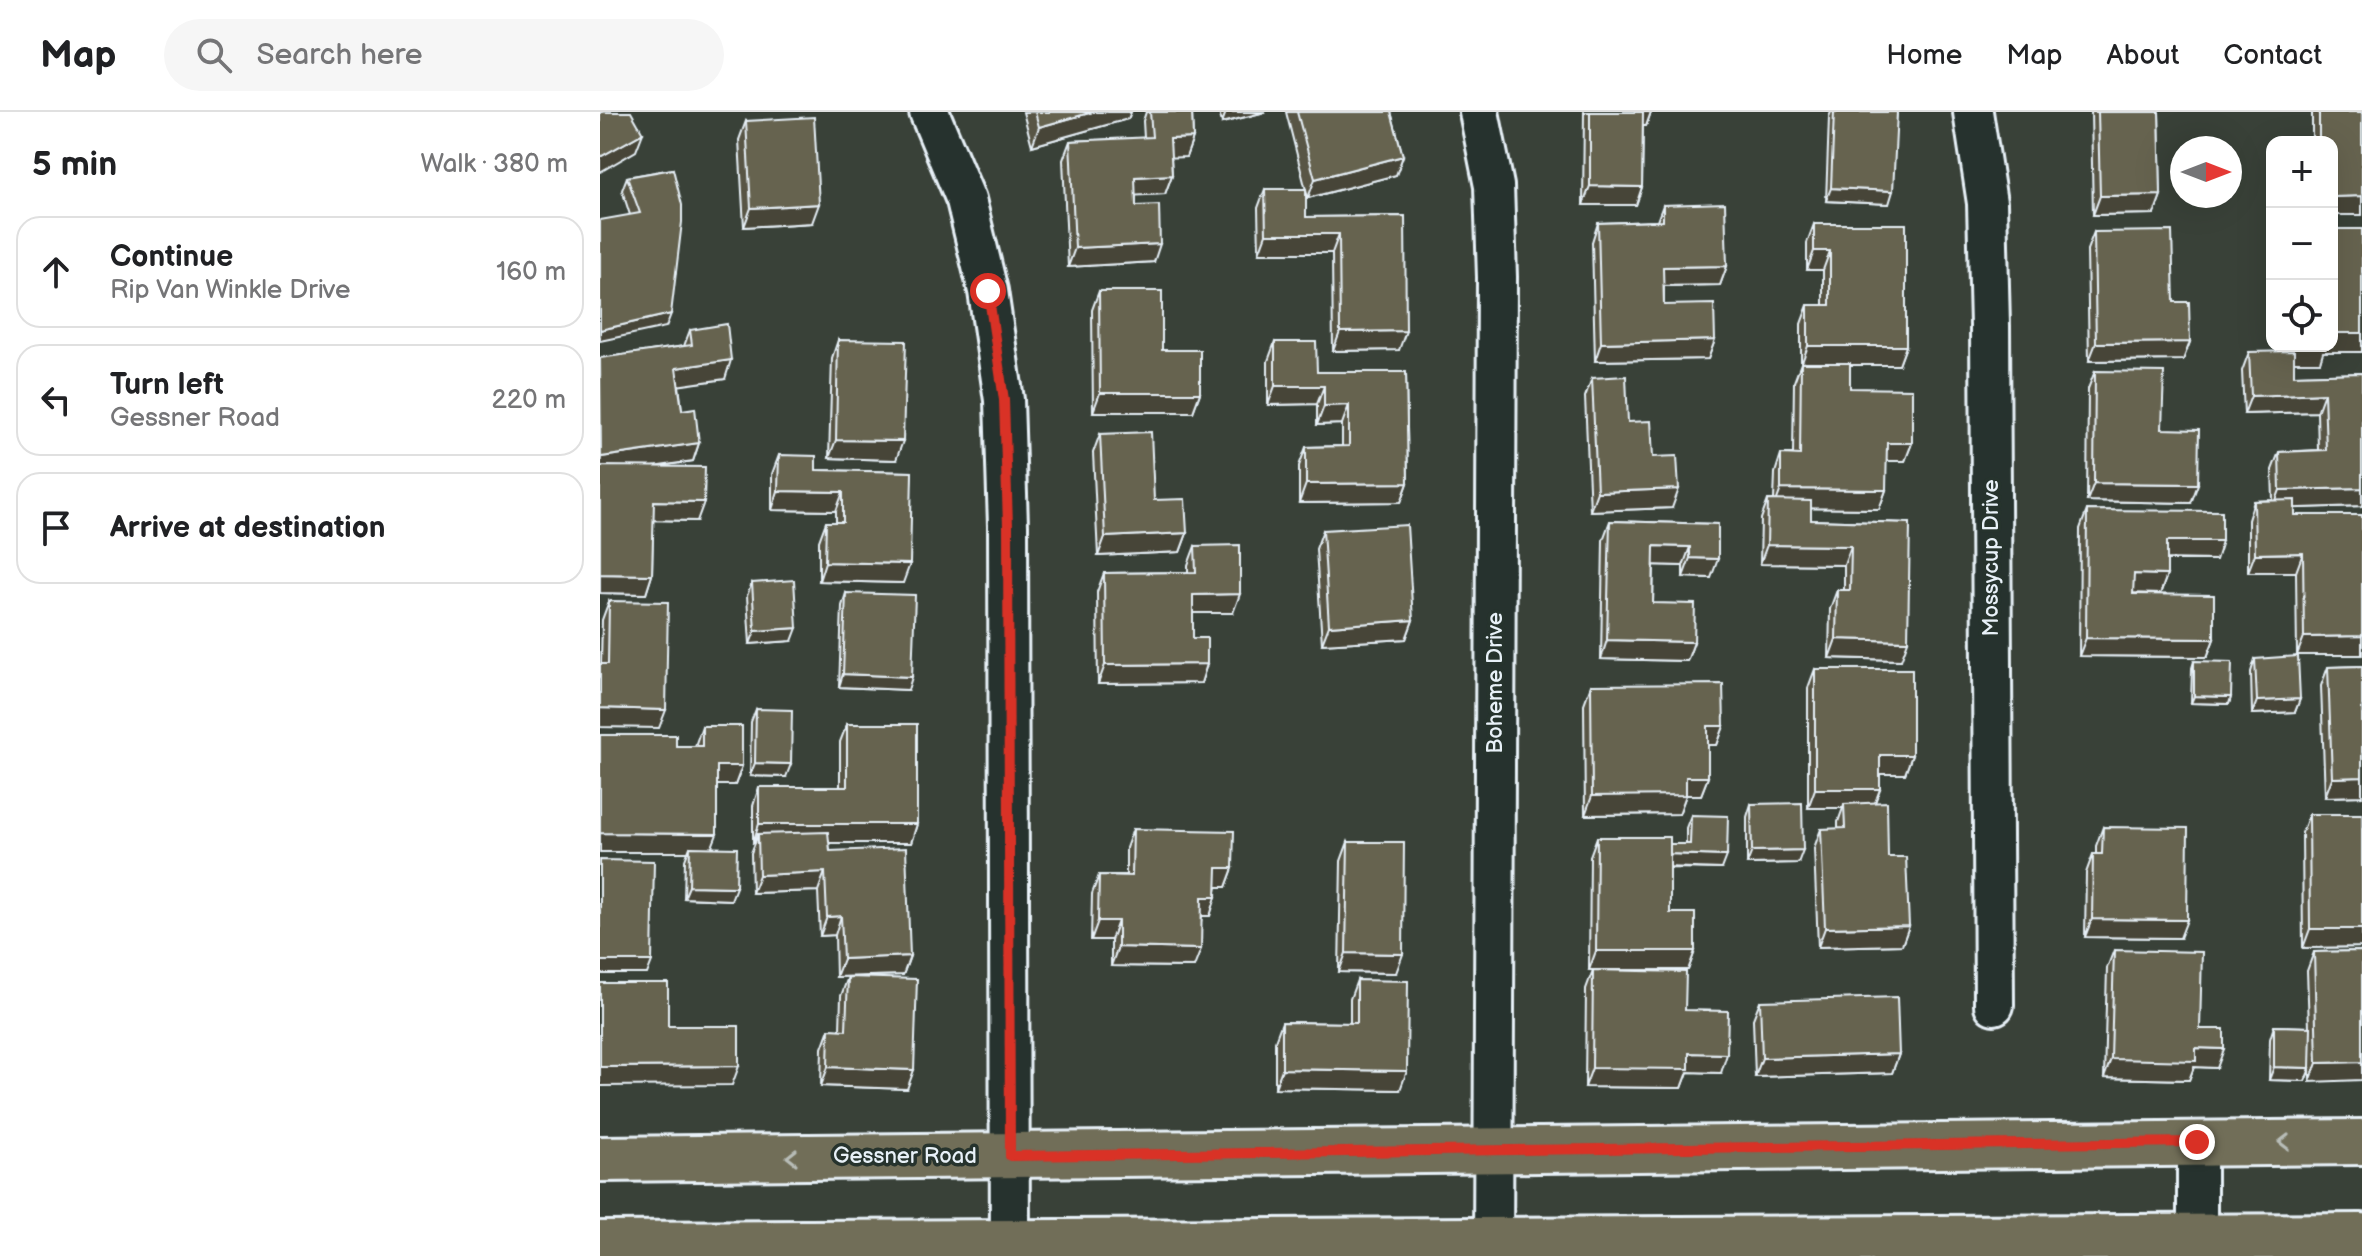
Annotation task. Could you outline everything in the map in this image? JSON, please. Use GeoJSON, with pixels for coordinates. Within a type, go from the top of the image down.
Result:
{"type":"FeatureCollection","features":[{"type":"Feature","properties":{"kind":"main road","name":"Gessner Road"},"geometry":{"type":"LineString","coordinates":[[600,1159],[2362,1142]]}},
{"type":"Feature","properties":{"kind":"main road"},"geometry":{"type":"LineString","coordinates":[[600,1244],[1492,1249],[2197,1247],[2362,1236]]}},
{"type":"Feature","properties":{"kind":"street"},"geometry":{"type":"LineString","coordinates":[[929,112],[966,200],[988,291],[1004,400],[1008,542],[1010,1248]]}},
{"type":"Feature","properties":{"kind":"street","name":"Boheme Drive"},"geometry":{"type":"LineString","coordinates":[[1479,112],[1494,186],[1497,277],[1492,1249]]}},
{"type":"Feature","properties":{"kind":"street","name":"Mossycup Drive"},"geometry":{"type":"LineString","coordinates":[[1973,112],[1987,203],[1990,326],[1994,1005]]}},
{"type":"Feature","properties":{"kind":"street"},"geometry":{"type":"LineString","coordinates":[[2197,1142],[2197,1247]]}},
{"type":"Feature","properties":{"kind":"building"},"geometry":{"type":"Polygon","coordinates":[[[600,112],[631,112],[643,133],[600,157],[600,112]]]}},
{"type":"Feature","properties":{"kind":"building"},"geometry":{"type":"Polygon","coordinates":[[[1035,112],[1093,112],[1039,127],[1035,112]]]}},
{"type":"Feature","properties":{"kind":"building"},"geometry":{"type":"Polygon","coordinates":[[[1150,112],[1192,112],[1193,138],[1170,139],[1172,175],[1135,177],[1136,206],[1159,205],[1160,244],[1075,248],[1070,141],[1152,137],[1150,112]]]}},
{"type":"Feature","properties":{"kind":"building"},"geometry":{"type":"Polygon","coordinates":[[[1297,112],[1391,112],[1403,156],[1315,179],[1297,112]]]}},
{"type":"Feature","properties":{"kind":"building"},"geometry":{"type":"Polygon","coordinates":[[[1590,112],[1643,112],[1642,187],[1590,186],[1590,112]]]}},
{"type":"Feature","properties":{"kind":"building"},"geometry":{"type":"Polygon","coordinates":[[[1834,112],[1897,112],[1893,191],[1831,188],[1834,112]]]}},
{"type":"Feature","properties":{"kind":"building"},"geometry":{"type":"Polygon","coordinates":[[[2098,112],[2159,112],[2161,195],[2100,196],[2098,112]]]}},
{"type":"Feature","properties":{"kind":"building"},"geometry":{"type":"Polygon","coordinates":[[[2319,112],[2362,112],[2362,196],[2338,197],[2338,136],[2319,136],[2319,112]]]}},
{"type":"Feature","properties":{"kind":"building"},"geometry":{"type":"Polygon","coordinates":[[[814,117],[819,204],[751,208],[746,121],[814,117]]]}},
{"type":"Feature","properties":{"kind":"building"},"geometry":{"type":"Polygon","coordinates":[[[673,169],[682,205],[682,222],[671,314],[600,330],[600,220],[640,213],[627,177],[673,169]]]}},
{"type":"Feature","properties":{"kind":"building"},"geometry":{"type":"Polygon","coordinates":[[[1265,189],[1306,189],[1306,217],[1405,216],[1406,331],[1340,332],[1339,234],[1266,234],[1265,189]]]}},
{"type":"Feature","properties":{"kind":"building"},"geometry":{"type":"Polygon","coordinates":[[[1725,203],[1727,266],[1663,267],[1664,305],[1714,304],[1715,340],[1601,343],[1598,223],[1663,221],[1663,205],[1725,203]]]}},
{"type":"Feature","properties":{"kind":"building"},"geometry":{"type":"Polygon","coordinates":[[[1814,224],[1906,224],[1906,346],[1808,346],[1808,305],[1830,305],[1830,251],[1814,251],[1814,224]]]}},
{"type":"Feature","properties":{"kind":"building"},"geometry":{"type":"Polygon","coordinates":[[[2338,229],[2362,229],[2362,333],[2338,333],[2338,229]]]}},
{"type":"Feature","properties":{"kind":"building"},"geometry":{"type":"Polygon","coordinates":[[[2172,231],[2174,302],[2189,302],[2190,342],[2096,343],[2094,232],[2172,231]]]}},
{"type":"Feature","properties":{"kind":"building"},"geometry":{"type":"Polygon","coordinates":[[[1099,291],[1162,291],[1162,350],[1200,350],[1200,393],[1100,393],[1099,291]]]}},
{"type":"Feature","properties":{"kind":"building"},"geometry":{"type":"Polygon","coordinates":[[[727,324],[731,360],[676,368],[682,410],[695,408],[699,443],[601,457],[600,358],[692,345],[690,330],[727,324]]]}},
{"type":"Feature","properties":{"kind":"building"},"geometry":{"type":"Polygon","coordinates":[[[838,340],[906,341],[903,441],[836,440],[838,340]]]}},
{"type":"Feature","properties":{"kind":"building"},"geometry":{"type":"Polygon","coordinates":[[[1275,342],[1316,342],[1317,372],[1406,372],[1408,483],[1306,484],[1306,447],[1349,446],[1349,405],[1324,406],[1324,386],[1275,386],[1275,342]]]}},
{"type":"Feature","properties":{"kind":"building"},"geometry":{"type":"Polygon","coordinates":[[[2249,352],[2294,352],[2294,375],[2362,373],[2362,488],[2280,490],[2279,452],[2326,450],[2324,393],[2251,396],[2249,352]]]}},
{"type":"Feature","properties":{"kind":"building"},"geometry":{"type":"Polygon","coordinates":[[[1801,363],[1850,363],[1850,388],[1912,389],[1912,443],[1887,443],[1886,490],[1781,489],[1781,454],[1800,455],[1801,363]]]}},
{"type":"Feature","properties":{"kind":"building"},"geometry":{"type":"Polygon","coordinates":[[[2095,371],[2164,372],[2162,429],[2199,430],[2198,484],[2094,483],[2095,371]]]}},
{"type":"Feature","properties":{"kind":"building"},"geometry":{"type":"Polygon","coordinates":[[[1626,376],[1628,422],[1651,421],[1653,457],[1677,456],[1679,489],[1597,492],[1592,378],[1626,376]]]}},
{"type":"Feature","properties":{"kind":"building"},"geometry":{"type":"Polygon","coordinates":[[[1151,432],[1154,500],[1185,499],[1187,533],[1105,537],[1100,434],[1151,432]]]}},
{"type":"Feature","properties":{"kind":"building"},"geometry":{"type":"Polygon","coordinates":[[[779,455],[816,456],[816,470],[912,472],[910,564],[825,562],[826,522],[843,522],[843,492],[778,491],[779,455]]]}},
{"type":"Feature","properties":{"kind":"building"},"geometry":{"type":"Polygon","coordinates":[[[600,466],[705,467],[704,502],[654,501],[652,575],[600,574],[600,466]]]}},
{"type":"Feature","properties":{"kind":"building"},"geometry":{"type":"Polygon","coordinates":[[[1768,500],[1811,501],[1811,520],[1910,523],[1908,641],[1836,639],[1837,590],[1850,590],[1851,546],[1767,545],[1768,500]]]}},
{"type":"Feature","properties":{"kind":"building"},"geometry":{"type":"Polygon","coordinates":[[[2295,500],[2295,515],[2362,515],[2362,636],[2304,637],[2303,553],[2255,554],[2254,501],[2295,500]]]}},
{"type":"Feature","properties":{"kind":"building"},"geometry":{"type":"Polygon","coordinates":[[[2087,510],[2222,511],[2222,541],[2167,541],[2167,575],[2134,574],[2133,594],[2214,595],[2214,639],[2086,638],[2087,510]]]}},
{"type":"Feature","properties":{"kind":"building"},"geometry":{"type":"Polygon","coordinates":[[[1610,521],[1718,524],[1718,559],[1690,558],[1690,547],[1654,546],[1653,603],[1695,604],[1694,642],[1607,640],[1610,521]]]}},
{"type":"Feature","properties":{"kind":"building"},"geometry":{"type":"Polygon","coordinates":[[[1407,525],[1413,620],[1329,626],[1323,530],[1407,525]]]}},
{"type":"Feature","properties":{"kind":"building"},"geometry":{"type":"Polygon","coordinates":[[[1240,545],[1240,594],[1193,595],[1193,638],[1207,638],[1207,664],[1105,665],[1104,573],[1196,572],[1195,546],[1240,545]]]}},
{"type":"Feature","properties":{"kind":"building"},"geometry":{"type":"Polygon","coordinates":[[[794,580],[797,628],[755,631],[752,583],[794,580]]]}},
{"type":"Feature","properties":{"kind":"building"},"geometry":{"type":"Polygon","coordinates":[[[846,593],[915,595],[912,677],[843,674],[846,593]]]}},
{"type":"Feature","properties":{"kind":"building"},"geometry":{"type":"Polygon","coordinates":[[[609,601],[668,602],[666,710],[600,708],[600,664],[608,664],[609,601]]]}},
{"type":"Feature","properties":{"kind":"building"},"geometry":{"type":"Polygon","coordinates":[[[2298,656],[2300,699],[2257,701],[2255,659],[2298,656]]]}},
{"type":"Feature","properties":{"kind":"building"},"geometry":{"type":"Polygon","coordinates":[[[2194,661],[2232,662],[2231,697],[2194,696],[2194,661]]]}},
{"type":"Feature","properties":{"kind":"building"},"geometry":{"type":"Polygon","coordinates":[[[2362,666],[2362,777],[2332,778],[2328,667],[2362,666]]]}},
{"type":"Feature","properties":{"kind":"building"},"geometry":{"type":"Polygon","coordinates":[[[1815,669],[1912,669],[1912,755],[1880,755],[1880,789],[1815,789],[1815,669]]]}},
{"type":"Feature","properties":{"kind":"building"},"geometry":{"type":"Polygon","coordinates":[[[1723,684],[1724,726],[1708,726],[1708,777],[1686,777],[1686,795],[1592,796],[1591,685],[1723,684]]]}},
{"type":"Feature","properties":{"kind":"building"},"geometry":{"type":"Polygon","coordinates":[[[756,709],[792,710],[791,764],[755,763],[756,709]]]}},
{"type":"Feature","properties":{"kind":"building"},"geometry":{"type":"Polygon","coordinates":[[[847,724],[917,724],[917,824],[759,824],[759,787],[847,787],[847,724]]]}},
{"type":"Feature","properties":{"kind":"building"},"geometry":{"type":"Polygon","coordinates":[[[702,726],[742,726],[742,766],[717,766],[717,834],[600,833],[600,735],[676,735],[676,746],[702,746],[702,726]]]}},
{"type":"Feature","properties":{"kind":"building"},"geometry":{"type":"Polygon","coordinates":[[[1887,802],[1888,857],[1906,857],[1909,926],[1825,928],[1821,829],[1845,828],[1844,804],[1887,802]]]}},
{"type":"Feature","properties":{"kind":"building"},"geometry":{"type":"Polygon","coordinates":[[[1802,803],[1803,850],[1752,851],[1751,804],[1802,803]]]}},
{"type":"Feature","properties":{"kind":"building"},"geometry":{"type":"Polygon","coordinates":[[[2309,814],[2362,814],[2362,929],[2310,929],[2309,814]]]}},
{"type":"Feature","properties":{"kind":"building"},"geometry":{"type":"Polygon","coordinates":[[[1691,815],[1728,816],[1727,856],[1669,854],[1670,844],[1690,844],[1691,815]]]}},
{"type":"Feature","properties":{"kind":"building"},"geometry":{"type":"Polygon","coordinates":[[[2103,827],[2188,828],[2187,920],[2092,919],[2093,854],[2102,854],[2103,827]]]}},
{"type":"Feature","properties":{"kind":"building"},"geometry":{"type":"Polygon","coordinates":[[[1133,829],[1234,831],[1233,868],[1217,868],[1216,897],[1202,897],[1201,949],[1118,947],[1118,921],[1098,921],[1099,875],[1132,876],[1133,829]]]}},
{"type":"Feature","properties":{"kind":"building"},"geometry":{"type":"Polygon","coordinates":[[[828,832],[830,851],[906,848],[910,956],[843,959],[841,916],[827,917],[825,872],[759,875],[758,834],[828,832]]]}},
{"type":"Feature","properties":{"kind":"building"},"geometry":{"type":"Polygon","coordinates":[[[1597,837],[1670,837],[1670,913],[1695,913],[1695,951],[1596,951],[1597,837]]]}},
{"type":"Feature","properties":{"kind":"building"},"geometry":{"type":"Polygon","coordinates":[[[1348,842],[1404,842],[1403,954],[1346,953],[1348,842]]]}},
{"type":"Feature","properties":{"kind":"building"},"geometry":{"type":"Polygon","coordinates":[[[690,847],[737,848],[736,887],[689,886],[690,847]]]}},
{"type":"Feature","properties":{"kind":"building"},"geometry":{"type":"Polygon","coordinates":[[[600,860],[654,861],[652,961],[600,961],[600,860]]]}},
{"type":"Feature","properties":{"kind":"building"},"geometry":{"type":"Polygon","coordinates":[[[2114,950],[2202,952],[2200,1029],[2224,1029],[2224,1049],[2196,1048],[2196,1061],[2111,1059],[2114,950]]]}},
{"type":"Feature","properties":{"kind":"building"},"geometry":{"type":"Polygon","coordinates":[[[2362,951],[2362,1062],[2317,1063],[2314,952],[2362,951]]]}},
{"type":"Feature","properties":{"kind":"building"},"geometry":{"type":"Polygon","coordinates":[[[1593,970],[1686,972],[1685,1010],[1728,1011],[1727,1054],[1689,1053],[1689,1069],[1592,1068],[1593,970]]]}},
{"type":"Feature","properties":{"kind":"building"},"geometry":{"type":"Polygon","coordinates":[[[848,977],[917,979],[914,1070],[828,1067],[829,1029],[846,1030],[848,977]]]}},
{"type":"Feature","properties":{"kind":"building"},"geometry":{"type":"Polygon","coordinates":[[[1357,980],[1408,981],[1407,1071],[1282,1069],[1282,1022],[1357,1023],[1357,980]]]}},
{"type":"Feature","properties":{"kind":"building"},"geometry":{"type":"Polygon","coordinates":[[[600,983],[668,983],[668,1026],[739,1026],[739,1066],[600,1067],[600,983]]]}},
{"type":"Feature","properties":{"kind":"building"},"geometry":{"type":"Polygon","coordinates":[[[1897,997],[1899,1054],[1762,1058],[1760,1001],[1897,997]]]}},
{"type":"Feature","properties":{"kind":"building"},"geometry":{"type":"Polygon","coordinates":[[[2274,1026],[2311,1027],[2310,1068],[2274,1067],[2274,1026]]]}},
{"type":"Feature","properties":{"kind":"route"},"geometry":{"type":"LineString","coordinates":[[988,291],[1004,400],[1008,526],[1010,1156],[2197,1142]]}}]}
